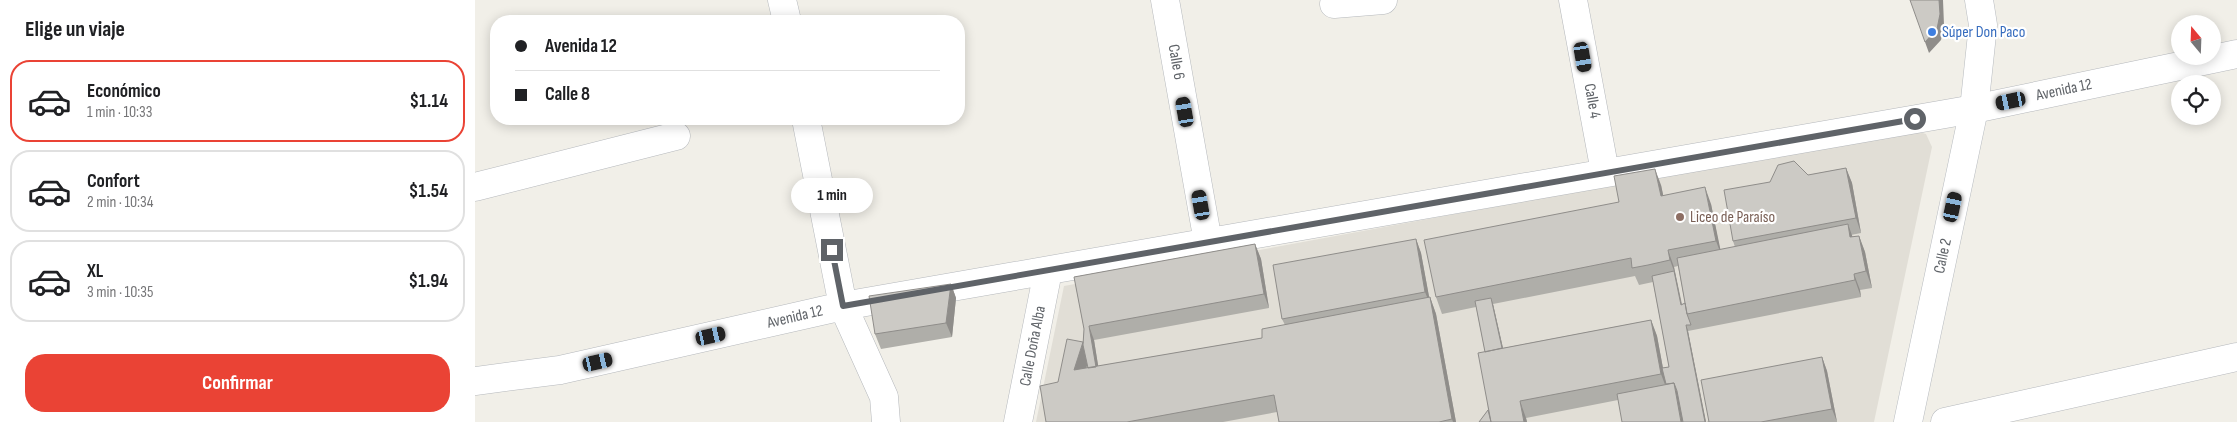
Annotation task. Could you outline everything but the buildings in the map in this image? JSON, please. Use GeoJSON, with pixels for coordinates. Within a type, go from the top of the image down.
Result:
{"type":"FeatureCollection","features":[{"type":"Feature","properties":{"kind":"street"},"geometry":{"type":"LineString","coordinates":[[782,0],[786,15]]}},
{"type":"Feature","properties":{"kind":"street","name":"Calle 6"},"geometry":{"type":"LineString","coordinates":[[1165,0],[1208,242]]}},
{"type":"Feature","properties":{"kind":"street"},"geometry":{"type":"LineString","coordinates":[[1334,4],[1383,0]]}},
{"type":"Feature","properties":{"kind":"street","name":"Calle 4"},"geometry":{"type":"LineString","coordinates":[[1573,0],[1605,172]]}},
{"type":"Feature","properties":{"kind":"street","name":"Calle 2"},"geometry":{"type":"LineString","coordinates":[[1908,422],[1974,109],[1983,25],[1979,0]]}},
{"type":"Feature","properties":{"kind":"street","name":"Avenida 12"},"geometry":{"type":"LineString","coordinates":[[475,382],[560,370],[843,306],[1974,109],[2237,54]]}},
{"type":"Feature","properties":{"kind":"street"},"geometry":{"type":"LineString","coordinates":[[807,125],[843,306],[884,397],[886,422]]}},
{"type":"Feature","properties":{"kind":"street"},"geometry":{"type":"LineString","coordinates":[[475,187],[676,136]]}},
{"type":"Feature","properties":{"kind":"street","name":"Calle Doña Alba"},"geometry":{"type":"LineString","coordinates":[[1018,422],[1048,271]]}},
{"type":"Feature","properties":{"kind":"street"},"geometry":{"type":"LineString","coordinates":[[1945,422],[2237,357]]}},
{"type":"Feature","properties":{"kind":"shaded area","name":"Liceo de Paraíso"},"geometry":{"type":"Polygon","coordinates":[[[1912,130],[1926,134],[1932,147],[1874,422],[1036,422],[1064,286],[1912,130]]]}},
{"type":"Feature","properties":{"kind":"place","name":"Súper Don Paco"},"geometry":{"type":"Point","coordinates":[1932,32]}},
{"type":"Feature","properties":{"kind":"place","name":"Liceo de Paraíso"},"geometry":{"type":"Point","coordinates":[1680,217]}},
{"type":"Feature","properties":{"kind":"route"},"geometry":{"type":"LineString","coordinates":[[832,250],[843,306],[1915,119]]}}]}
